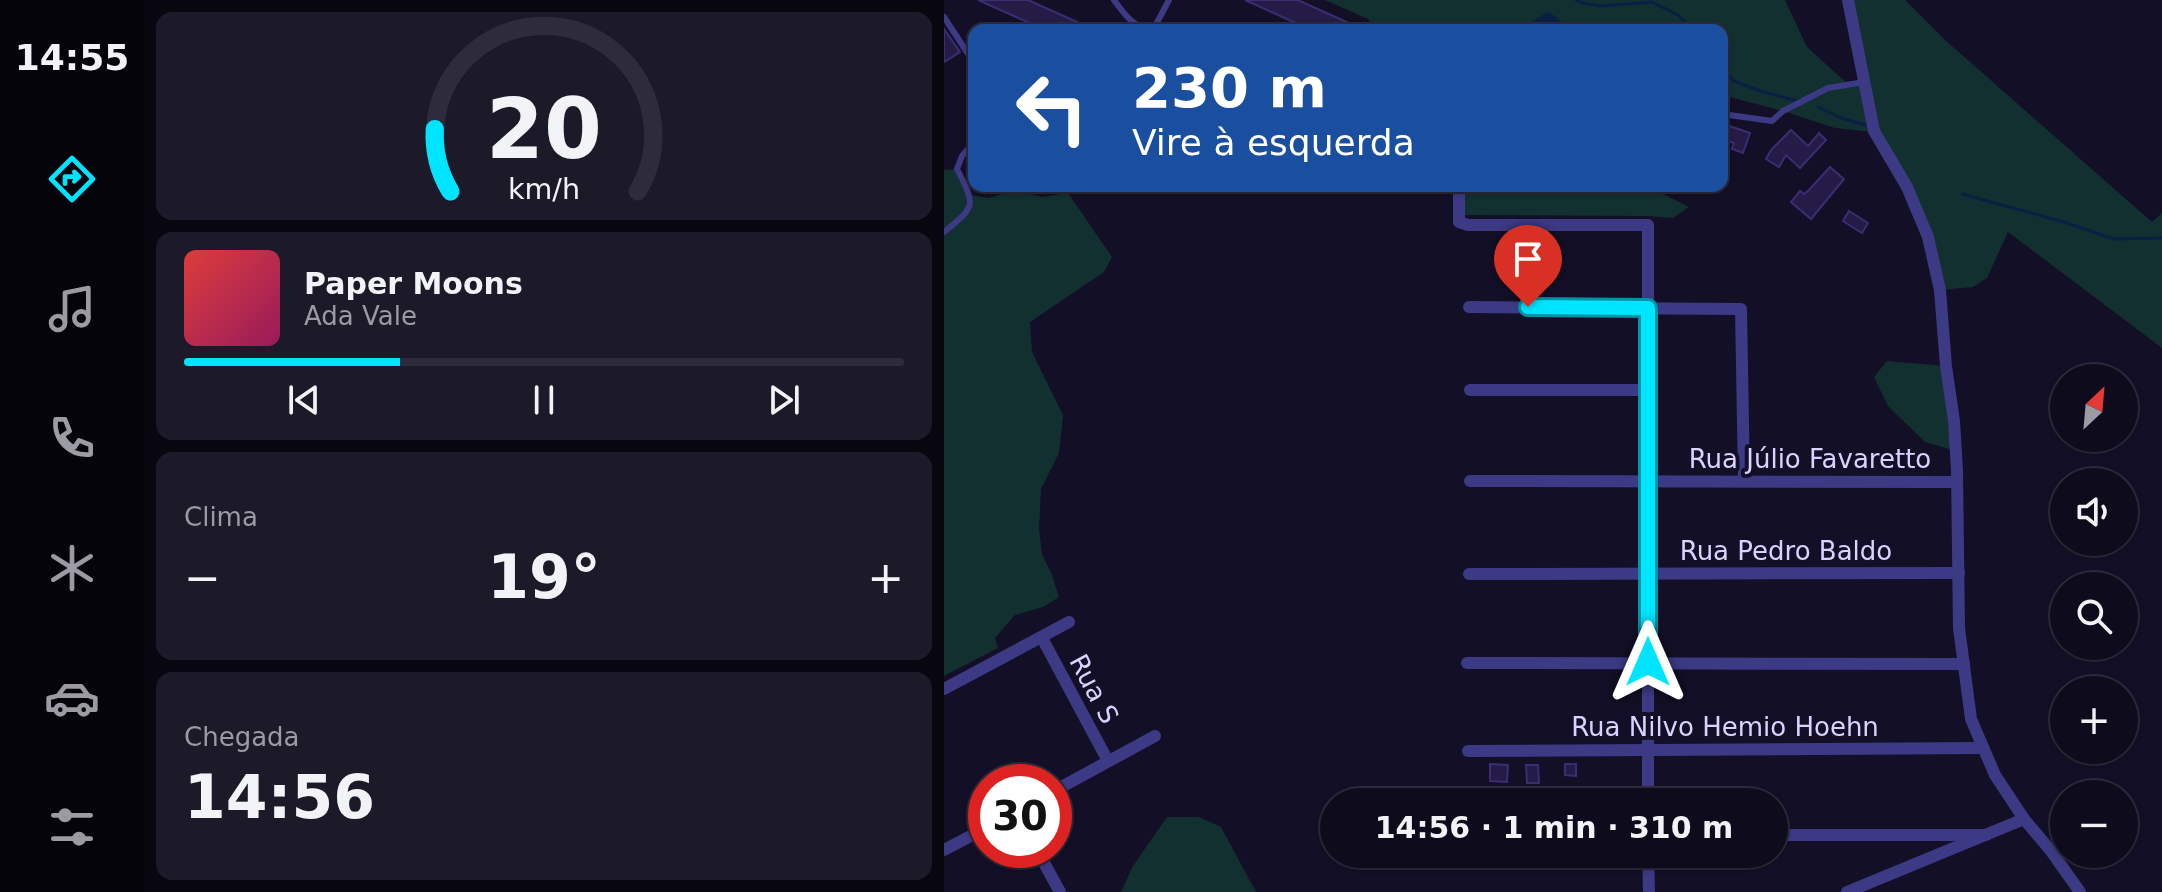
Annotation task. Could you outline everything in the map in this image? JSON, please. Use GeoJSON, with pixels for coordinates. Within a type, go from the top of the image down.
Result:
{"type":"FeatureCollection","features":[{"type":"Feature","properties":{"kind":"street"},"geometry":{"type":"LineString","coordinates":[[1848,0],[1874,131],[1907,187],[1928,237],[1940,290],[1954,421],[1959,628],[1971,719],[1995,775],[2080,892]]}},
{"type":"Feature","properties":{"kind":"street"},"geometry":{"type":"LineString","coordinates":[[1459,192],[1459,222],[1468,225],[1648,225],[1648,788]]}},
{"type":"Feature","properties":{"kind":"street"},"geometry":{"type":"LineString","coordinates":[[1469,307],[1741,309],[1744,480]]}},
{"type":"Feature","properties":{"kind":"street"},"geometry":{"type":"LineString","coordinates":[[1470,390],[1648,390]]}},
{"type":"Feature","properties":{"kind":"street","name":"Rua Júlio Favaretto"},"geometry":{"type":"LineString","coordinates":[[1470,481],[1957,482]]}},
{"type":"Feature","properties":{"kind":"street","name":"Rua Pedro Baldo"},"geometry":{"type":"LineString","coordinates":[[1469,574],[1959,573]]}},
{"type":"Feature","properties":{"kind":"street"},"geometry":{"type":"LineString","coordinates":[[944,689],[1069,622]]}},
{"type":"Feature","properties":{"kind":"street","name":"Rua S"},"geometry":{"type":"LineString","coordinates":[[1042,638],[1108,761]]}},
{"type":"Feature","properties":{"kind":"street"},"geometry":{"type":"LineString","coordinates":[[1467,663],[1964,664]]}},
{"type":"Feature","properties":{"kind":"street"},"geometry":{"type":"LineString","coordinates":[[1072,781],[1155,736]]}},
{"type":"Feature","properties":{"kind":"street","name":"Rua Nilvo Hemio Hoehn"},"geometry":{"type":"LineString","coordinates":[[1468,751],[1982,748]]}},
{"type":"Feature","properties":{"kind":"street"},"geometry":{"type":"LineString","coordinates":[[1847,892],[2024,819]]}},
{"type":"Feature","properties":{"kind":"street"},"geometry":{"type":"LineString","coordinates":[[1788,835],[1986,835]]}},
{"type":"Feature","properties":{"kind":"street"},"geometry":{"type":"LineString","coordinates":[[944,850],[968,837]]}},
{"type":"Feature","properties":{"kind":"street"},"geometry":{"type":"LineString","coordinates":[[1047,868],[1060,892]]}},
{"type":"Feature","properties":{"kind":"street"},"geometry":{"type":"LineString","coordinates":[[1648,868],[1649,892]]}},
{"type":"Feature","properties":{"kind":"lane"},"geometry":{"type":"LineString","coordinates":[[1114,0],[1134,24]]}},
{"type":"Feature","properties":{"kind":"lane"},"geometry":{"type":"LineString","coordinates":[[1155,24],[1169,0]]}},
{"type":"Feature","properties":{"kind":"lane"},"geometry":{"type":"LineString","coordinates":[[944,17],[968,54]]}},
{"type":"Feature","properties":{"kind":"lane"},"geometry":{"type":"LineString","coordinates":[[1728,115],[1772,121],[1783,111],[1828,88],[1864,82]]}},
{"type":"Feature","properties":{"kind":"lane"},"geometry":{"type":"LineString","coordinates":[[968,149],[957,169],[968,191]]}},
{"type":"Feature","properties":{"kind":"lane"},"geometry":{"type":"LineString","coordinates":[[944,232],[967,213],[971,204],[968,192]]}},
{"type":"Feature","properties":{"kind":"green space"},"geometry":{"type":"Polygon","coordinates":[[[1325,0],[1785,0],[1807,47],[1850,86],[1864,82],[1848,0],[1905,0],[1945,40],[2152,222],[2162,213],[2162,348],[2008,232],[1987,278],[1973,287],[1940,290],[1928,237],[1874,132],[1835,128],[1730,97],[1728,24],[1562,24],[1555,16],[1530,23],[1533,24],[1372,24],[1368,19],[1325,0]]]}},
{"type":"Feature","properties":{"kind":"green space"},"geometry":{"type":"Polygon","coordinates":[[[957,169],[971,195],[989,198],[1008,192],[1023,192],[1042,197],[1068,193],[1112,257],[1104,272],[1030,322],[1032,352],[1063,415],[1059,453],[1041,489],[1039,529],[1042,554],[1059,597],[1043,607],[1015,615],[995,638],[998,648],[944,676],[944,170],[957,169]]]}},
{"type":"Feature","properties":{"kind":"green space"},"geometry":{"type":"Polygon","coordinates":[[[1464,192],[1659,192],[1689,207],[1673,218],[1464,215],[1464,192]]]}},
{"type":"Feature","properties":{"kind":"green space"},"geometry":{"type":"Polygon","coordinates":[[[1887,361],[1946,366],[1956,451],[1925,442],[1888,406],[1874,377],[1887,361]]]}},
{"type":"Feature","properties":{"kind":"green space"},"geometry":{"type":"Polygon","coordinates":[[[1167,817],[1199,817],[1221,827],[1256,892],[1121,892],[1133,866],[1167,817]]]}},
{"type":"Feature","properties":{"kind":"water"},"geometry":{"type":"Polygon","coordinates":[[[1547,12],[1562,24],[1533,24],[1530,23],[1547,12]]]}},
{"type":"Feature","properties":{"kind":"building"},"geometry":{"type":"Polygon","coordinates":[[[978,0],[1028,0],[1082,24],[1032,24],[978,0]]]}},
{"type":"Feature","properties":{"kind":"building"},"geometry":{"type":"Polygon","coordinates":[[[1245,0],[1298,0],[1351,24],[1298,24],[1245,0]]]}},
{"type":"Feature","properties":{"kind":"building"},"geometry":{"type":"Polygon","coordinates":[[[944,29],[960,52],[944,62],[944,29]]]}},
{"type":"Feature","properties":{"kind":"building"},"geometry":{"type":"Polygon","coordinates":[[[1728,126],[1750,133],[1743,153],[1732,149],[1734,143],[1728,141],[1728,126]]]}},
{"type":"Feature","properties":{"kind":"building"},"geometry":{"type":"Polygon","coordinates":[[[1791,130],[1808,146],[1819,133],[1826,140],[1800,168],[1786,155],[1779,167],[1766,159],[1791,130]]]}},
{"type":"Feature","properties":{"kind":"building"},"geometry":{"type":"Polygon","coordinates":[[[1830,167],[1844,179],[1811,219],[1791,202],[1800,191],[1804,194],[1809,190],[1830,167]]]}},
{"type":"Feature","properties":{"kind":"building"},"geometry":{"type":"Polygon","coordinates":[[[1849,211],[1868,223],[1862,233],[1843,221],[1849,211]]]}},
{"type":"Feature","properties":{"kind":"building"},"geometry":{"type":"Polygon","coordinates":[[[1490,764],[1508,765],[1507,782],[1490,781],[1490,764]]]}},
{"type":"Feature","properties":{"kind":"building"},"geometry":{"type":"Polygon","coordinates":[[[1565,764],[1576,764],[1576,776],[1565,775],[1565,764]]]}},
{"type":"Feature","properties":{"kind":"building"},"geometry":{"type":"Polygon","coordinates":[[[1526,765],[1538,765],[1539,783],[1527,783],[1526,765]]]}},
{"type":"Feature","properties":{"kind":"waterway"},"geometry":{"type":"LineString","coordinates":[[1576,0],[1601,6],[1652,2],[1678,15],[1687,24]]}},
{"type":"Feature","properties":{"kind":"waterway"},"geometry":{"type":"LineString","coordinates":[[1728,74],[1734,81],[1798,101]]}},
{"type":"Feature","properties":{"kind":"waterway"},"geometry":{"type":"LineString","coordinates":[[1818,107],[1866,125]]}},
{"type":"Feature","properties":{"kind":"waterway"},"geometry":{"type":"LineString","coordinates":[[1962,194],[2114,239],[2162,238]]}},
{"type":"Feature","properties":{"kind":"route"},"geometry":{"type":"LineString","coordinates":[[1528,307],[1648,308],[1648,662]]}}]}
